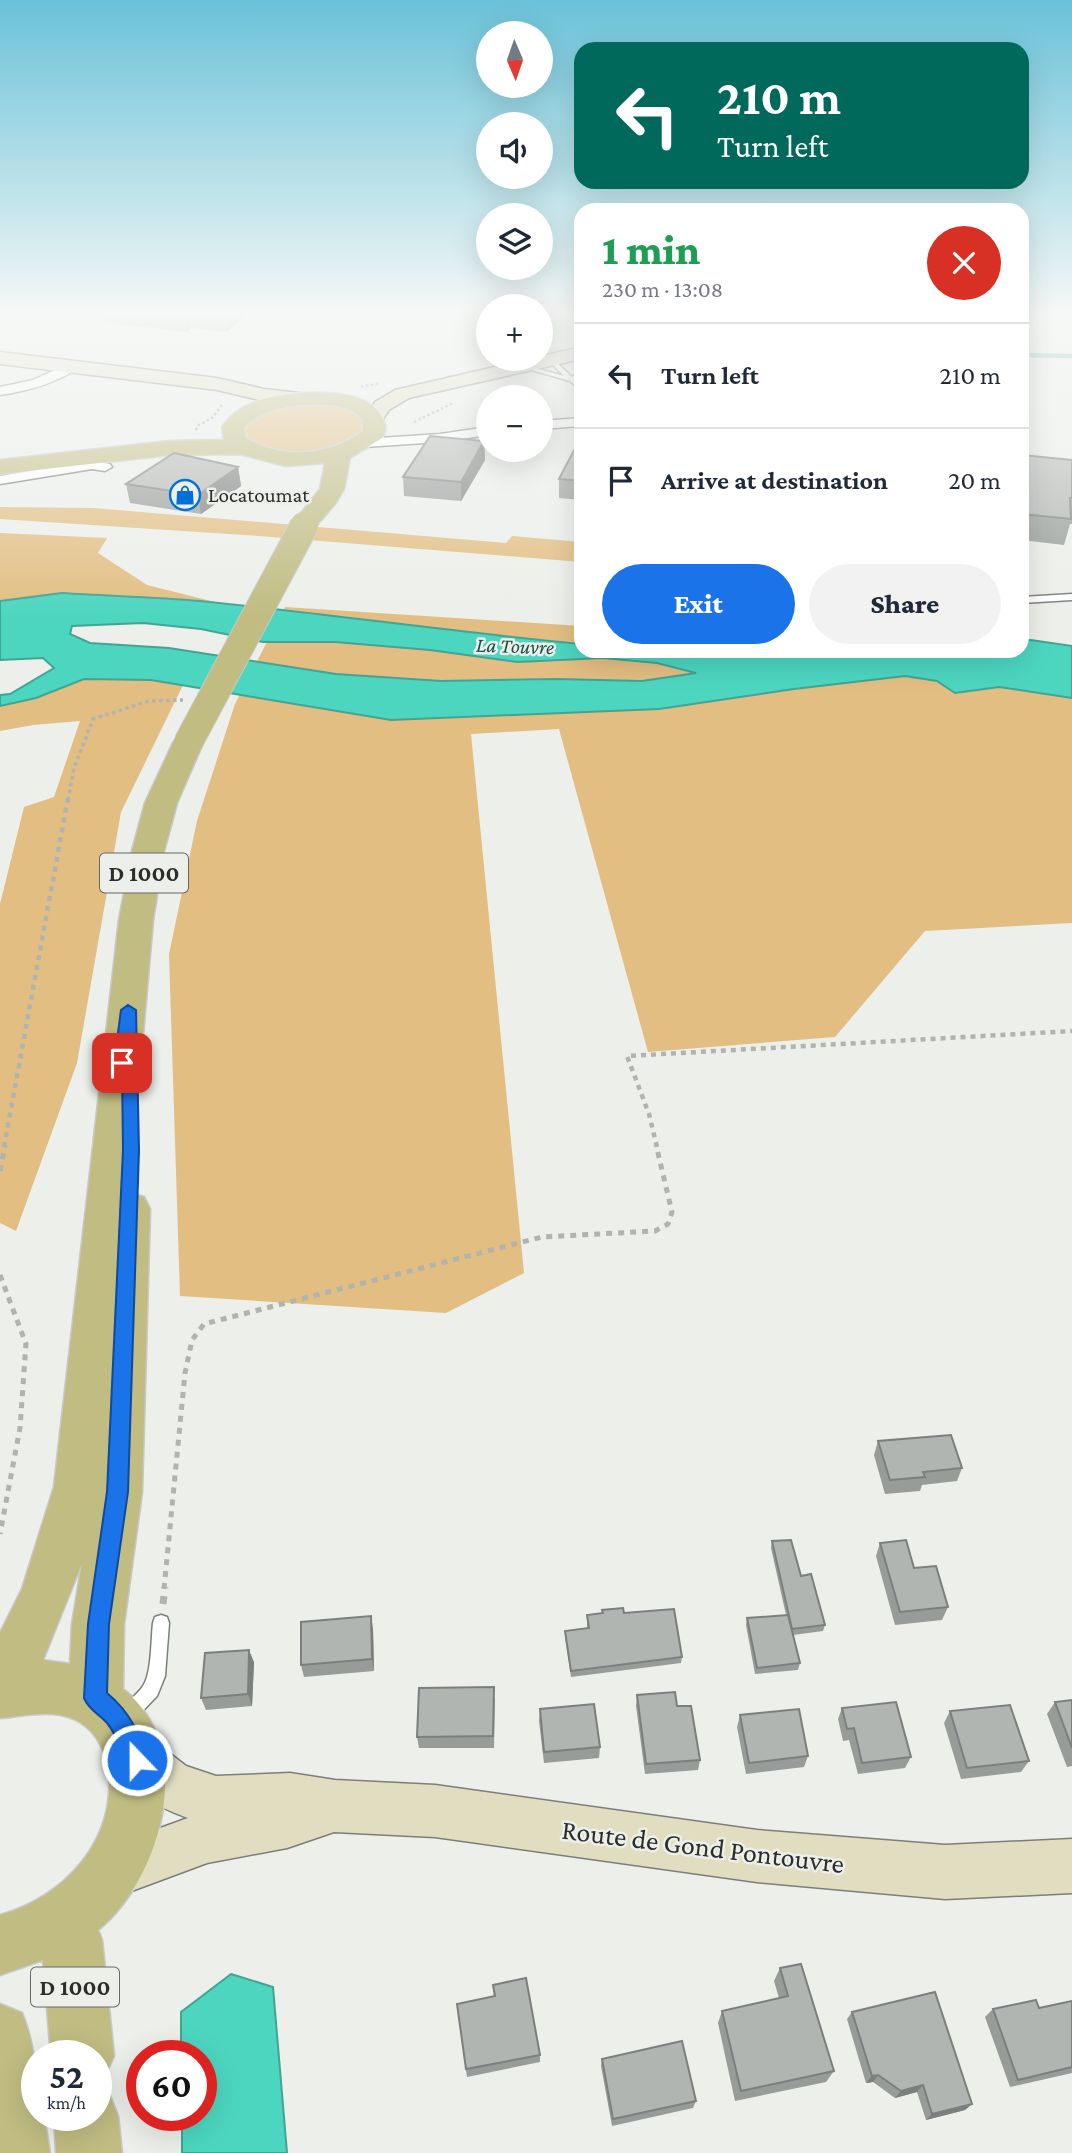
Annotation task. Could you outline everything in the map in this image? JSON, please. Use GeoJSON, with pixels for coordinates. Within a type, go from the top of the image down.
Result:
{"type":"FeatureCollection","features":[{"type":"Feature","properties":{"kind":"main road"},"geometry":{"type":"LineString","coordinates":[[0,466],[198,433],[246,414]]}},
{"type":"Feature","properties":{"kind":"main road"},"geometry":{"type":"LineString","coordinates":[[0,466],[170,449],[243,447],[259,454],[282,458],[313,457],[353,447],[374,433],[375,420],[369,414]]}},
{"type":"Feature","properties":{"kind":"main road"},"geometry":{"type":"LineString","coordinates":[[241,417],[232,434],[243,447]]}},
{"type":"Feature","properties":{"kind":"main road","name":"D 1000"},"geometry":{"type":"LineString","coordinates":[[0,1682],[39,1614],[60,1559],[78,1487],[95,1299],[136,920],[148,851],[161,803],[188,743],[306,522],[334,485],[334,464],[353,447]]}},
{"type":"Feature","properties":{"kind":"main road","name":"D 1000"},"geometry":{"type":"LineString","coordinates":[[282,458],[303,473],[312,492],[306,522]]}},
{"type":"Feature","properties":{"kind":"main road","name":"D 1000"},"geometry":{"type":"LineString","coordinates":[[117,1727],[98,1624],[118,1492],[131,1150],[128,1010]]}},
{"type":"Feature","properties":{"kind":"main road"},"geometry":{"type":"LineString","coordinates":[[0,1691],[29,1684],[65,1686],[117,1727],[138,1797],[129,1835],[110,1872],[89,1898],[64,1919],[28,1938],[0,1945]]}},
{"type":"Feature","properties":{"kind":"main road","name":"D 1000"},"geometry":{"type":"LineString","coordinates":[[64,1919],[72,1940],[81,2040]]}},
{"type":"Feature","properties":{"kind":"main road"},"geometry":{"type":"LineString","coordinates":[[0,2035],[17,2153]]}},
{"type":"Feature","properties":{"kind":"main road"},"geometry":{"type":"LineString","coordinates":[[87,2131],[89,2153]]}},
{"type":"Feature","properties":{"kind":"street"},"geometry":{"type":"LineString","coordinates":[[378,414],[375,420],[403,431],[465,434]]}},
{"type":"Feature","properties":{"kind":"street"},"geometry":{"type":"LineString","coordinates":[[553,424],[574,423]]}},
{"type":"Feature","properties":{"kind":"street"},"geometry":{"type":"LineString","coordinates":[[353,447],[476,433]]}},
{"type":"Feature","properties":{"kind":"street"},"geometry":{"type":"LineString","coordinates":[[0,480],[92,465],[105,467]]}},
{"type":"Feature","properties":{"kind":"street","name":"Route de Gond Pontouvre"},"geometry":{"type":"LineString","coordinates":[[117,1727],[171,1786],[216,1801],[290,1799],[335,1806],[435,1811],[757,1856],[918,1870],[945,1872],[1072,1866]]}},
{"type":"Feature","properties":{"kind":"street","name":"Route de Gond Pontouvre"},"geometry":{"type":"LineString","coordinates":[[110,1872],[207,1838],[287,1822],[335,1806]]}},
{"type":"Feature","properties":{"kind":"lane"},"geometry":{"type":"LineString","coordinates":[[1029,600],[1072,597]]}},
{"type":"Feature","properties":{"kind":"lane"},"geometry":{"type":"LineString","coordinates":[[117,1727],[151,1690],[156,1676],[161,1623]]}},
{"type":"Feature","properties":{"kind":"path"},"geometry":{"type":"LineString","coordinates":[[0,1171],[74,768],[85,736],[93,719],[155,699],[174,698],[185,701]]}},
{"type":"Feature","properties":{"kind":"path"},"geometry":{"type":"LineString","coordinates":[[161,1623],[185,1373],[192,1340],[204,1324],[542,1237],[655,1231],[668,1224],[672,1212],[649,1114],[627,1056],[1072,1031]]}},
{"type":"Feature","properties":{"kind":"path"},"geometry":{"type":"LineString","coordinates":[[0,1275],[26,1344],[20,1428],[0,1534]]}},
{"type":"Feature","properties":{"kind":"shaded area"},"geometry":{"type":"Polygon","coordinates":[[[263,414],[357,414],[364,423],[361,433],[350,441],[320,450],[286,452],[270,450],[246,436],[245,426],[263,414]]]}},
{"type":"Feature","properties":{"kind":"shaded area"},"geometry":{"type":"Polygon","coordinates":[[[0,507],[94,508],[506,543],[512,536],[574,541],[574,561],[259,536],[0,519],[0,507]]]}},
{"type":"Feature","properties":{"kind":"shaded area"},"geometry":{"type":"Polygon","coordinates":[[[0,533],[107,538],[98,553],[147,585],[223,604],[62,593],[0,601],[0,533]]]}},
{"type":"Feature","properties":{"kind":"shaded area"},"geometry":{"type":"Polygon","coordinates":[[[285,607],[574,626],[574,658],[992,658],[1072,665],[1072,923],[925,931],[835,1037],[648,1052],[559,729],[471,734],[524,1273],[446,1313],[180,1296],[169,954],[197,821],[235,704],[285,607]]]}},
{"type":"Feature","properties":{"kind":"shaded area"},"geometry":{"type":"Polygon","coordinates":[[[84,679],[151,680],[183,685],[121,812],[77,1063],[16,1231],[0,1223],[0,904],[24,807],[54,797],[80,721],[0,731],[0,706],[36,698],[84,679]]]}},
{"type":"Feature","properties":{"kind":"water","name":"La Touvre"},"geometry":{"type":"Polygon","coordinates":[[[62,593],[200,601],[574,643],[574,658],[603,658],[1029,658],[1031,640],[1072,646],[1072,698],[999,687],[955,693],[937,681],[905,676],[659,709],[391,720],[151,680],[84,679],[36,698],[0,706],[0,695],[10,694],[54,668],[43,658],[0,660],[0,601],[62,593]],[[143,623],[72,626],[70,634],[90,643],[169,648],[336,674],[441,681],[642,681],[696,673],[657,663],[603,658],[518,662],[430,650],[335,642],[263,642],[201,629],[143,623]]]}},
{"type":"Feature","properties":{"kind":"water"},"geometry":{"type":"Polygon","coordinates":[[[231,1974],[273,1987],[287,2153],[182,2153],[182,2131],[217,2131],[217,2040],[181,2040],[181,2012],[231,1974]]]}},
{"type":"Feature","properties":{"kind":"building"},"geometry":{"type":"Polygon","coordinates":[[[430,436],[476,440],[476,455],[461,482],[403,477],[430,436]]]}},
{"type":"Feature","properties":{"kind":"building"},"geometry":{"type":"Polygon","coordinates":[[[574,450],[574,480],[559,479],[574,450]]]}},
{"type":"Feature","properties":{"kind":"building"},"geometry":{"type":"Polygon","coordinates":[[[174,453],[238,467],[198,495],[126,484],[174,453]]]}},
{"type":"Feature","properties":{"kind":"building"},"geometry":{"type":"Polygon","coordinates":[[[1029,456],[1072,460],[1071,519],[1029,515],[1029,456]]]}},
{"type":"Feature","properties":{"kind":"building"},"geometry":{"type":"Polygon","coordinates":[[[951,1435],[962,1468],[923,1472],[925,1477],[890,1480],[878,1441],[951,1435]]]}},
{"type":"Feature","properties":{"kind":"building"},"geometry":{"type":"Polygon","coordinates":[[[791,1540],[801,1576],[811,1574],[825,1625],[792,1629],[772,1541],[791,1540]]]}},
{"type":"Feature","properties":{"kind":"building"},"geometry":{"type":"Polygon","coordinates":[[[906,1540],[914,1568],[936,1566],[948,1607],[900,1612],[880,1543],[906,1540]]]}},
{"type":"Feature","properties":{"kind":"building"},"geometry":{"type":"Polygon","coordinates":[[[623,1608],[624,1613],[674,1609],[682,1657],[571,1671],[565,1631],[589,1628],[587,1615],[623,1608]]]}},
{"type":"Feature","properties":{"kind":"building"},"geometry":{"type":"Polygon","coordinates":[[[788,1615],[800,1663],[757,1668],[747,1618],[788,1615]]]}},
{"type":"Feature","properties":{"kind":"building"},"geometry":{"type":"Polygon","coordinates":[[[371,1616],[372,1659],[301,1665],[301,1622],[371,1616]]]}},
{"type":"Feature","properties":{"kind":"building"},"geometry":{"type":"Polygon","coordinates":[[[249,1650],[248,1694],[201,1698],[205,1653],[249,1650]]]}},
{"type":"Feature","properties":{"kind":"building"},"geometry":{"type":"Polygon","coordinates":[[[494,1687],[493,1736],[417,1737],[419,1688],[494,1687]]]}},
{"type":"Feature","properties":{"kind":"building"},"geometry":{"type":"Polygon","coordinates":[[[675,1692],[677,1706],[691,1706],[700,1760],[646,1764],[637,1695],[675,1692]]]}},
{"type":"Feature","properties":{"kind":"building"},"geometry":{"type":"Polygon","coordinates":[[[1072,1700],[1072,1748],[1055,1702],[1072,1700]]]}},
{"type":"Feature","properties":{"kind":"building"},"geometry":{"type":"Polygon","coordinates":[[[896,1702],[911,1757],[862,1763],[854,1728],[847,1729],[842,1708],[896,1702]]]}},
{"type":"Feature","properties":{"kind":"building"},"geometry":{"type":"Polygon","coordinates":[[[594,1704],[600,1747],[544,1752],[540,1709],[594,1704]]]}},
{"type":"Feature","properties":{"kind":"building"},"geometry":{"type":"Polygon","coordinates":[[[1010,1705],[1029,1761],[967,1768],[950,1711],[1010,1705]]]}},
{"type":"Feature","properties":{"kind":"building"},"geometry":{"type":"Polygon","coordinates":[[[799,1709],[808,1756],[749,1763],[740,1715],[799,1709]]]}},
{"type":"Feature","properties":{"kind":"building"},"geometry":{"type":"Polygon","coordinates":[[[801,1964],[834,2071],[741,2091],[722,2011],[788,1996],[780,1968],[801,1964]]]}},
{"type":"Feature","properties":{"kind":"building"},"geometry":{"type":"Polygon","coordinates":[[[526,1978],[540,2055],[466,2069],[457,2004],[495,1996],[493,1985],[526,1978]]]}},
{"type":"Feature","properties":{"kind":"building"},"geometry":{"type":"Polygon","coordinates":[[[935,1992],[972,2104],[932,2114],[923,2085],[901,2091],[878,2075],[872,2076],[852,2012],[935,1992]]]}},
{"type":"Feature","properties":{"kind":"building"},"geometry":{"type":"Polygon","coordinates":[[[1036,2000],[1039,2008],[1072,2001],[1072,2067],[1018,2080],[993,2009],[1036,2000]]]}},
{"type":"Feature","properties":{"kind":"building"},"geometry":{"type":"Polygon","coordinates":[[[682,2041],[696,2101],[613,2119],[602,2059],[682,2041]]]}},
{"type":"Feature","properties":{"kind":"place","name":"Locatoumat"},"geometry":{"type":"Point","coordinates":[185,495]}},
{"type":"Feature","properties":{"kind":"route"},"geometry":{"type":"LineString","coordinates":[[122,1063],[128,1010],[131,1150],[118,1492],[98,1624],[96,1698],[114,1714],[128,1735],[137,1760]]}}]}
